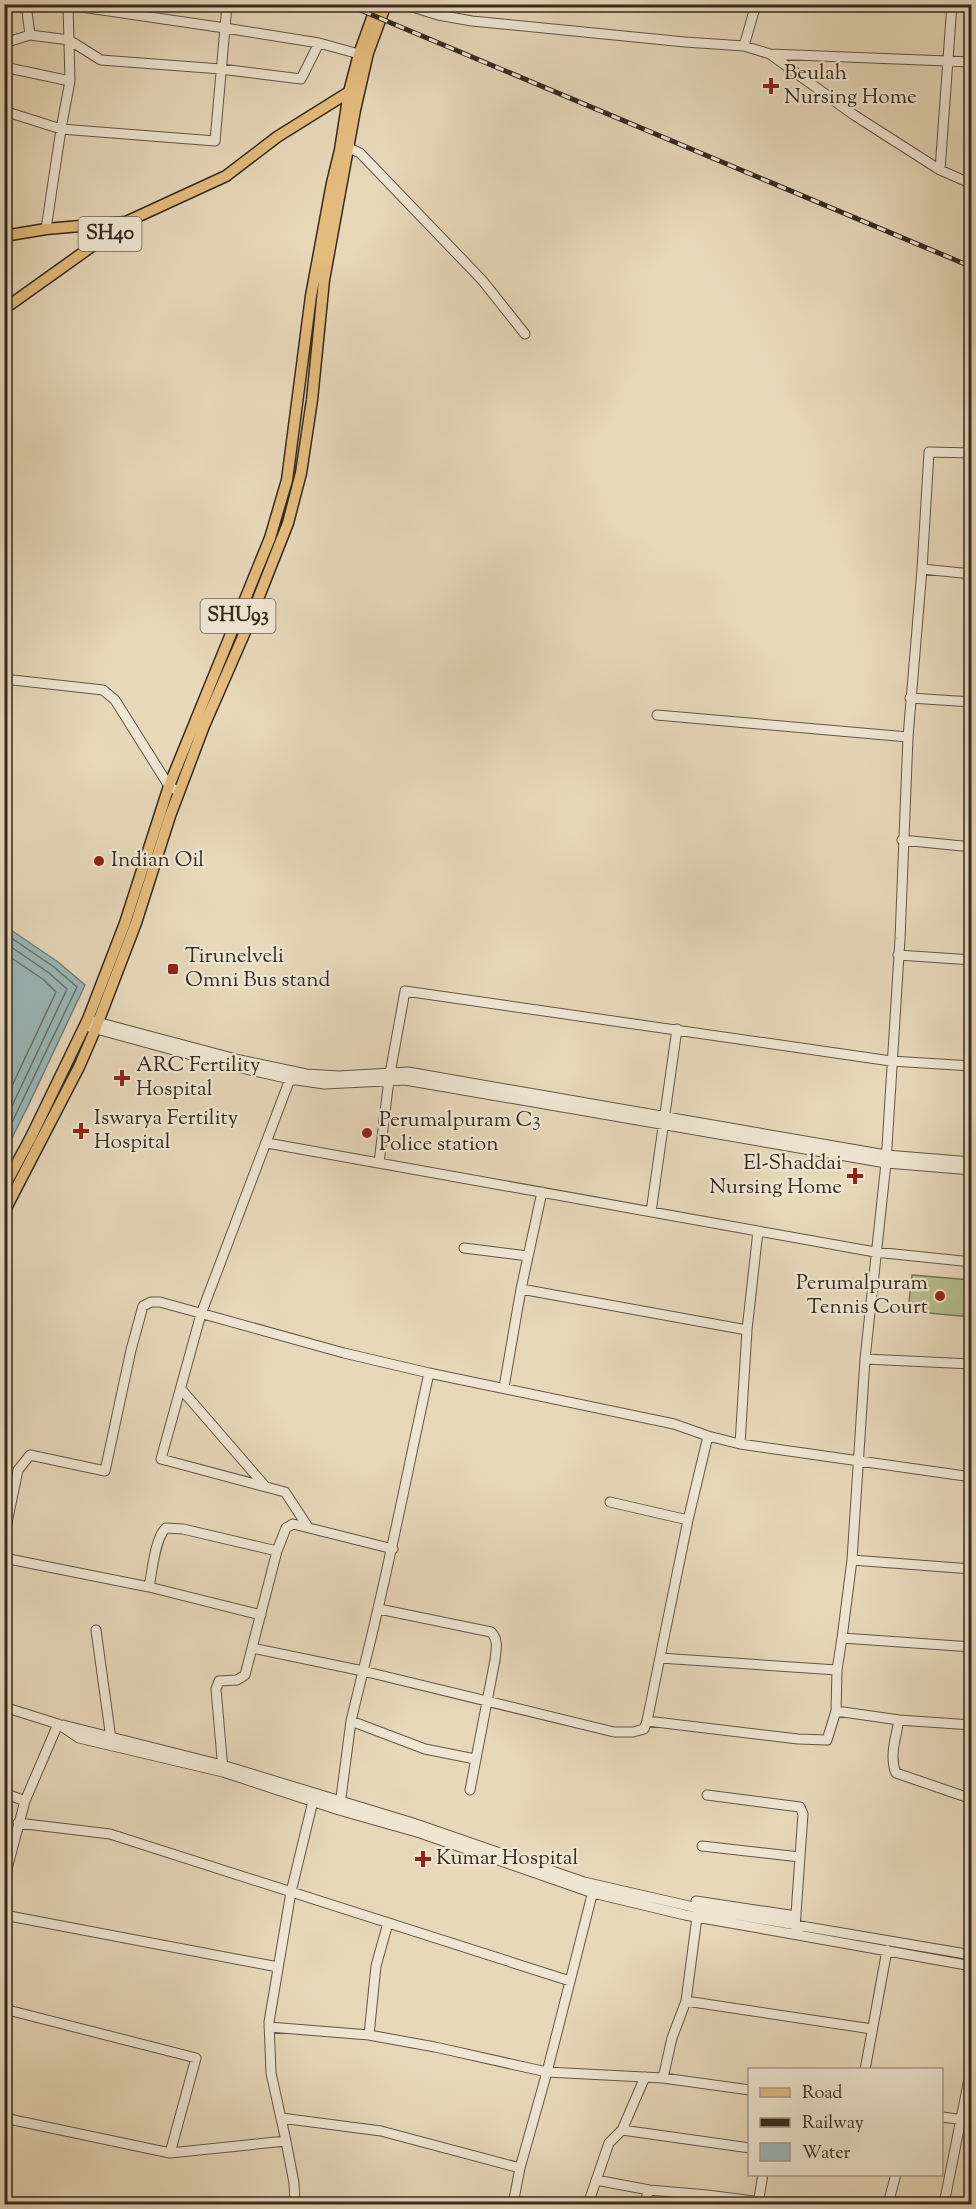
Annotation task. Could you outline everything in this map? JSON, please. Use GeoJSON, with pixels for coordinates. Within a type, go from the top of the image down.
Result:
{"type":"FeatureCollection","features":[{"type":"Feature","properties":{"kind":"main road","name":"SHU93"},"geometry":{"type":"LineString","coordinates":[[4,1212],[79,1067],[125,923],[270,538],[287,480],[311,296],[349,92],[359,54],[377,4]]}},
{"type":"Feature","properties":{"kind":"main road","name":"SHU93"},"geometry":{"type":"LineString","coordinates":[[174,789],[245,632],[288,523],[299,483],[312,400],[324,280],[355,110],[368,53],[386,4]]}},
{"type":"Feature","properties":{"kind":"main road","name":"SH40"},"geometry":{"type":"LineString","coordinates":[[4,309],[126,222],[226,176],[277,137],[349,92]]}},
{"type":"Feature","properties":{"kind":"main road"},"geometry":{"type":"LineString","coordinates":[[4,236],[46,229],[126,222]]}},
{"type":"Feature","properties":{"kind":"main road","name":"SHU93"},"geometry":{"type":"LineString","coordinates":[[4,1187],[91,1024]]}},
{"type":"Feature","properties":{"kind":"street"},"geometry":{"type":"LineString","coordinates":[[26,4],[30,35]]}},
{"type":"Feature","properties":{"kind":"street"},"geometry":{"type":"LineString","coordinates":[[4,111],[62,129],[216,141],[227,4]]}},
{"type":"Feature","properties":{"kind":"street"},"geometry":{"type":"LineString","coordinates":[[403,4],[438,15],[472,21],[744,46],[770,54],[948,60],[972,63]]}},
{"type":"Feature","properties":{"kind":"street"},"geometry":{"type":"LineString","coordinates":[[744,46],[756,4]]}},
{"type":"Feature","properties":{"kind":"street"},"geometry":{"type":"LineString","coordinates":[[940,170],[952,4]]}},
{"type":"Feature","properties":{"kind":"street"},"geometry":{"type":"LineString","coordinates":[[46,229],[70,81],[68,5],[225,28],[320,44],[359,54]]}},
{"type":"Feature","properties":{"kind":"street"},"geometry":{"type":"LineString","coordinates":[[4,43],[30,35],[69,40],[101,60],[221,69],[302,80],[320,44]]}},
{"type":"Feature","properties":{"kind":"street"},"geometry":{"type":"LineString","coordinates":[[770,54],[854,115],[940,170],[972,184]]}},
{"type":"Feature","properties":{"kind":"street"},"geometry":{"type":"LineString","coordinates":[[4,67],[70,81]]}},
{"type":"Feature","properties":{"kind":"street"},"geometry":{"type":"LineString","coordinates":[[349,148],[360,153],[482,280],[525,334]]}},
{"type":"Feature","properties":{"kind":"street"},"geometry":{"type":"LineString","coordinates":[[647,1721],[798,1739],[827,1740],[836,1711],[837,1670],[852,1560],[865,1359],[886,1159],[910,698],[922,569],[929,452],[972,453]]}},
{"type":"Feature","properties":{"kind":"street"},"geometry":{"type":"LineString","coordinates":[[922,569],[972,574]]}},
{"type":"Feature","properties":{"kind":"street"},"geometry":{"type":"LineString","coordinates":[[4,679],[103,690],[115,700],[174,789]]}},
{"type":"Feature","properties":{"kind":"street"},"geometry":{"type":"LineString","coordinates":[[910,698],[972,702]]}},
{"type":"Feature","properties":{"kind":"street"},"geometry":{"type":"LineString","coordinates":[[657,715],[908,737]]}},
{"type":"Feature","properties":{"kind":"street"},"geometry":{"type":"LineString","coordinates":[[902,840],[972,847]]}},
{"type":"Feature","properties":{"kind":"street"},"geometry":{"type":"LineString","coordinates":[[898,955],[972,960]]}},
{"type":"Feature","properties":{"kind":"street"},"geometry":{"type":"LineString","coordinates":[[379,1163],[390,1076],[405,991],[891,1061],[972,1066]]}},
{"type":"Feature","properties":{"kind":"street"},"geometry":{"type":"LineString","coordinates":[[91,1024],[306,1074],[390,1076],[664,1120],[886,1159],[972,1170]]}},
{"type":"Feature","properties":{"kind":"street"},"geometry":{"type":"LineString","coordinates":[[91,1024],[232,1066],[290,1079],[331,1084],[390,1076]]}},
{"type":"Feature","properties":{"kind":"street"},"geometry":{"type":"LineString","coordinates":[[651,1212],[677,1029]]}},
{"type":"Feature","properties":{"kind":"street"},"geometry":{"type":"LineString","coordinates":[[290,1079],[201,1314],[161,1459],[285,1492],[308,1527]]}},
{"type":"Feature","properties":{"kind":"street"},"geometry":{"type":"LineString","coordinates":[[267,1143],[875,1252],[972,1262]]}},
{"type":"Feature","properties":{"kind":"street"},"geometry":{"type":"LineString","coordinates":[[886,1159],[972,1162]]}},
{"type":"Feature","properties":{"kind":"street"},"geometry":{"type":"LineString","coordinates":[[504,1387],[521,1289],[542,1192]]}},
{"type":"Feature","properties":{"kind":"street"},"geometry":{"type":"LineString","coordinates":[[740,1444],[747,1330],[758,1231]]}},
{"type":"Feature","properties":{"kind":"street"},"geometry":{"type":"LineString","coordinates":[[464,1248],[528,1256]]}},
{"type":"Feature","properties":{"kind":"street"},"geometry":{"type":"LineString","coordinates":[[521,1289],[747,1330]]}},
{"type":"Feature","properties":{"kind":"street"},"geometry":{"type":"LineString","coordinates":[[4,1538],[18,1470],[30,1455],[105,1471],[142,1306],[151,1302],[160,1302],[344,1353],[674,1424],[740,1444],[972,1477]]}},
{"type":"Feature","properties":{"kind":"street"},"geometry":{"type":"LineString","coordinates":[[865,1359],[972,1364]]}},
{"type":"Feature","properties":{"kind":"street"},"geometry":{"type":"LineString","coordinates":[[340,1806],[351,1721],[393,1549],[429,1373]]}},
{"type":"Feature","properties":{"kind":"street"},"geometry":{"type":"LineString","coordinates":[[181,1389],[265,1486]]}},
{"type":"Feature","properties":{"kind":"street"},"geometry":{"type":"LineString","coordinates":[[252,1648],[363,1671],[614,1732],[633,1732],[644,1729],[708,1436]]}},
{"type":"Feature","properties":{"kind":"street"},"geometry":{"type":"LineString","coordinates":[[610,1502],[688,1520]]}},
{"type":"Feature","properties":{"kind":"street"},"geometry":{"type":"LineString","coordinates":[[223,1768],[216,1689],[219,1681],[237,1680],[245,1675],[277,1551],[286,1528],[289,1525],[308,1527],[393,1549]]}},
{"type":"Feature","properties":{"kind":"street"},"geometry":{"type":"LineString","coordinates":[[149,1587],[158,1542],[161,1532],[166,1528],[183,1529],[277,1551]]}},
{"type":"Feature","properties":{"kind":"street"},"geometry":{"type":"LineString","coordinates":[[4,1558],[149,1587],[261,1615]]}},
{"type":"Feature","properties":{"kind":"street"},"geometry":{"type":"LineString","coordinates":[[852,1560],[972,1569]]}},
{"type":"Feature","properties":{"kind":"street"},"geometry":{"type":"LineString","coordinates":[[379,1609],[491,1632],[495,1636],[497,1645],[488,1702],[470,1790]]}},
{"type":"Feature","properties":{"kind":"street"},"geometry":{"type":"LineString","coordinates":[[96,1630],[111,1739]]}},
{"type":"Feature","properties":{"kind":"street"},"geometry":{"type":"LineString","coordinates":[[842,1638],[972,1647]]}},
{"type":"Feature","properties":{"kind":"street"},"geometry":{"type":"LineString","coordinates":[[660,1658],[837,1670]]}},
{"type":"Feature","properties":{"kind":"street"},"geometry":{"type":"LineString","coordinates":[[4,1707],[111,1739],[223,1768],[594,1888],[697,1917],[795,1924]]}},
{"type":"Feature","properties":{"kind":"street"},"geometry":{"type":"LineString","coordinates":[[836,1711],[899,1720],[972,1725]]}},
{"type":"Feature","properties":{"kind":"street"},"geometry":{"type":"LineString","coordinates":[[899,1720],[894,1748],[896,1773],[972,1799]]}},
{"type":"Feature","properties":{"kind":"street"},"geometry":{"type":"LineString","coordinates":[[351,1721],[425,1749],[475,1760]]}},
{"type":"Feature","properties":{"kind":"street"},"geometry":{"type":"LineString","coordinates":[[58,1724],[79,1738],[223,1768],[313,1801],[340,1806]]}},
{"type":"Feature","properties":{"kind":"street"},"geometry":{"type":"LineString","coordinates":[[4,1880],[7,1859],[25,1801],[58,1724]]}},
{"type":"Feature","properties":{"kind":"street"},"geometry":{"type":"LineString","coordinates":[[4,1793],[25,1801]]}},
{"type":"Feature","properties":{"kind":"street"},"geometry":{"type":"LineString","coordinates":[[707,1795],[800,1807],[803,1814],[795,1924]]}},
{"type":"Feature","properties":{"kind":"street"},"geometry":{"type":"LineString","coordinates":[[295,2205],[294,2183],[271,2073],[269,2027],[291,1893],[313,1801]]}},
{"type":"Feature","properties":{"kind":"street"},"geometry":{"type":"LineString","coordinates":[[18,1822],[110,1834],[570,1981]]}},
{"type":"Feature","properties":{"kind":"street"},"geometry":{"type":"LineString","coordinates":[[702,1846],[800,1857]]}},
{"type":"Feature","properties":{"kind":"street"},"geometry":{"type":"LineString","coordinates":[[594,1888],[702,1909],[972,1955]]}},
{"type":"Feature","properties":{"kind":"street"},"geometry":{"type":"LineString","coordinates":[[528,2205],[514,2202],[520,2168],[594,1888]]}},
{"type":"Feature","properties":{"kind":"street"},"geometry":{"type":"LineString","coordinates":[[696,1901],[795,1924],[887,1950],[972,1966]]}},
{"type":"Feature","properties":{"kind":"street"},"geometry":{"type":"LineString","coordinates":[[4,1915],[278,1967]]}},
{"type":"Feature","properties":{"kind":"street"},"geometry":{"type":"LineString","coordinates":[[663,2078],[672,2038],[686,2001],[697,1917]]}},
{"type":"Feature","properties":{"kind":"street"},"geometry":{"type":"LineString","coordinates":[[369,2035],[376,1966],[388,1923]]}},
{"type":"Feature","properties":{"kind":"street"},"geometry":{"type":"LineString","coordinates":[[866,2068],[887,1950]]}},
{"type":"Feature","properties":{"kind":"street"},"geometry":{"type":"LineString","coordinates":[[686,2001],[872,2029]]}},
{"type":"Feature","properties":{"kind":"street"},"geometry":{"type":"LineString","coordinates":[[4,2009],[196,2058],[170,2153]]}},
{"type":"Feature","properties":{"kind":"street"},"geometry":{"type":"LineString","coordinates":[[269,2027],[369,2035],[547,2072],[663,2078],[748,2090]]}},
{"type":"Feature","properties":{"kind":"street"},"geometry":{"type":"LineString","coordinates":[[944,2205],[971,2070]]}},
{"type":"Feature","properties":{"kind":"street"},"geometry":{"type":"LineString","coordinates":[[588,2205],[609,2144],[622,2130],[645,2077]]}},
{"type":"Feature","properties":{"kind":"street"},"geometry":{"type":"LineString","coordinates":[[943,2117],[972,2121]]}},
{"type":"Feature","properties":{"kind":"street"},"geometry":{"type":"LineString","coordinates":[[4,2118],[170,2153],[286,2141]]}},
{"type":"Feature","properties":{"kind":"street"},"geometry":{"type":"LineString","coordinates":[[281,2118],[381,2131],[520,2168]]}},
{"type":"Feature","properties":{"kind":"street"},"geometry":{"type":"LineString","coordinates":[[622,2130],[748,2148]]}},
{"type":"Feature","properties":{"kind":"street"},"geometry":{"type":"LineString","coordinates":[[758,2204],[763,2176]]}},
{"type":"Feature","properties":{"kind":"street"},"geometry":{"type":"LineString","coordinates":[[888,2205],[896,2176]]}},
{"type":"Feature","properties":{"kind":"street"},"geometry":{"type":"LineString","coordinates":[[596,2180],[706,2200],[777,2205]]}},
{"type":"Feature","properties":{"kind":"street"},"geometry":{"type":"LineString","coordinates":[[644,2205],[649,2190]]}},
{"type":"Feature","properties":{"kind":"green space","name":"Perumalpuram Tennis Court"},"geometry":{"type":"Polygon","coordinates":[[[912,1275],[971,1280],[971,1317],[908,1311],[912,1275]]]}},
{"type":"Feature","properties":{"kind":"water"},"geometry":{"type":"Polygon","coordinates":[[[5,926],[58,962],[85,985],[5,1152],[5,926]]]}},
{"type":"Feature","properties":{"kind":"railway"},"geometry":{"type":"LineString","coordinates":[[346,4],[972,267]]}},
{"type":"Feature","properties":{"kind":"place","name":"Beulah Nursing Home"},"geometry":{"type":"Point","coordinates":[771,86]}},
{"type":"Feature","properties":{"kind":"place","name":"Indian Oil"},"geometry":{"type":"Point","coordinates":[99,861]}},
{"type":"Feature","properties":{"kind":"place","name":"Tirunelveli Omni Bus stand"},"geometry":{"type":"Point","coordinates":[173,969]}},
{"type":"Feature","properties":{"kind":"place","name":"ARC Fertility Hospital"},"geometry":{"type":"Point","coordinates":[122,1078]}},
{"type":"Feature","properties":{"kind":"place","name":"Iswarya Fertility Hospital"},"geometry":{"type":"Point","coordinates":[81,1131]}},
{"type":"Feature","properties":{"kind":"place","name":"Perumalpuram C3 Police station"},"geometry":{"type":"Point","coordinates":[367,1133]}},
{"type":"Feature","properties":{"kind":"place","name":"El-Shaddai Nursing Home"},"geometry":{"type":"Point","coordinates":[855,1176]}},
{"type":"Feature","properties":{"kind":"place","name":"Perumalpuram Tennis Court"},"geometry":{"type":"Point","coordinates":[940,1296]}},
{"type":"Feature","properties":{"kind":"place","name":"Kumar Hospital"},"geometry":{"type":"Point","coordinates":[423,1859]}}]}
